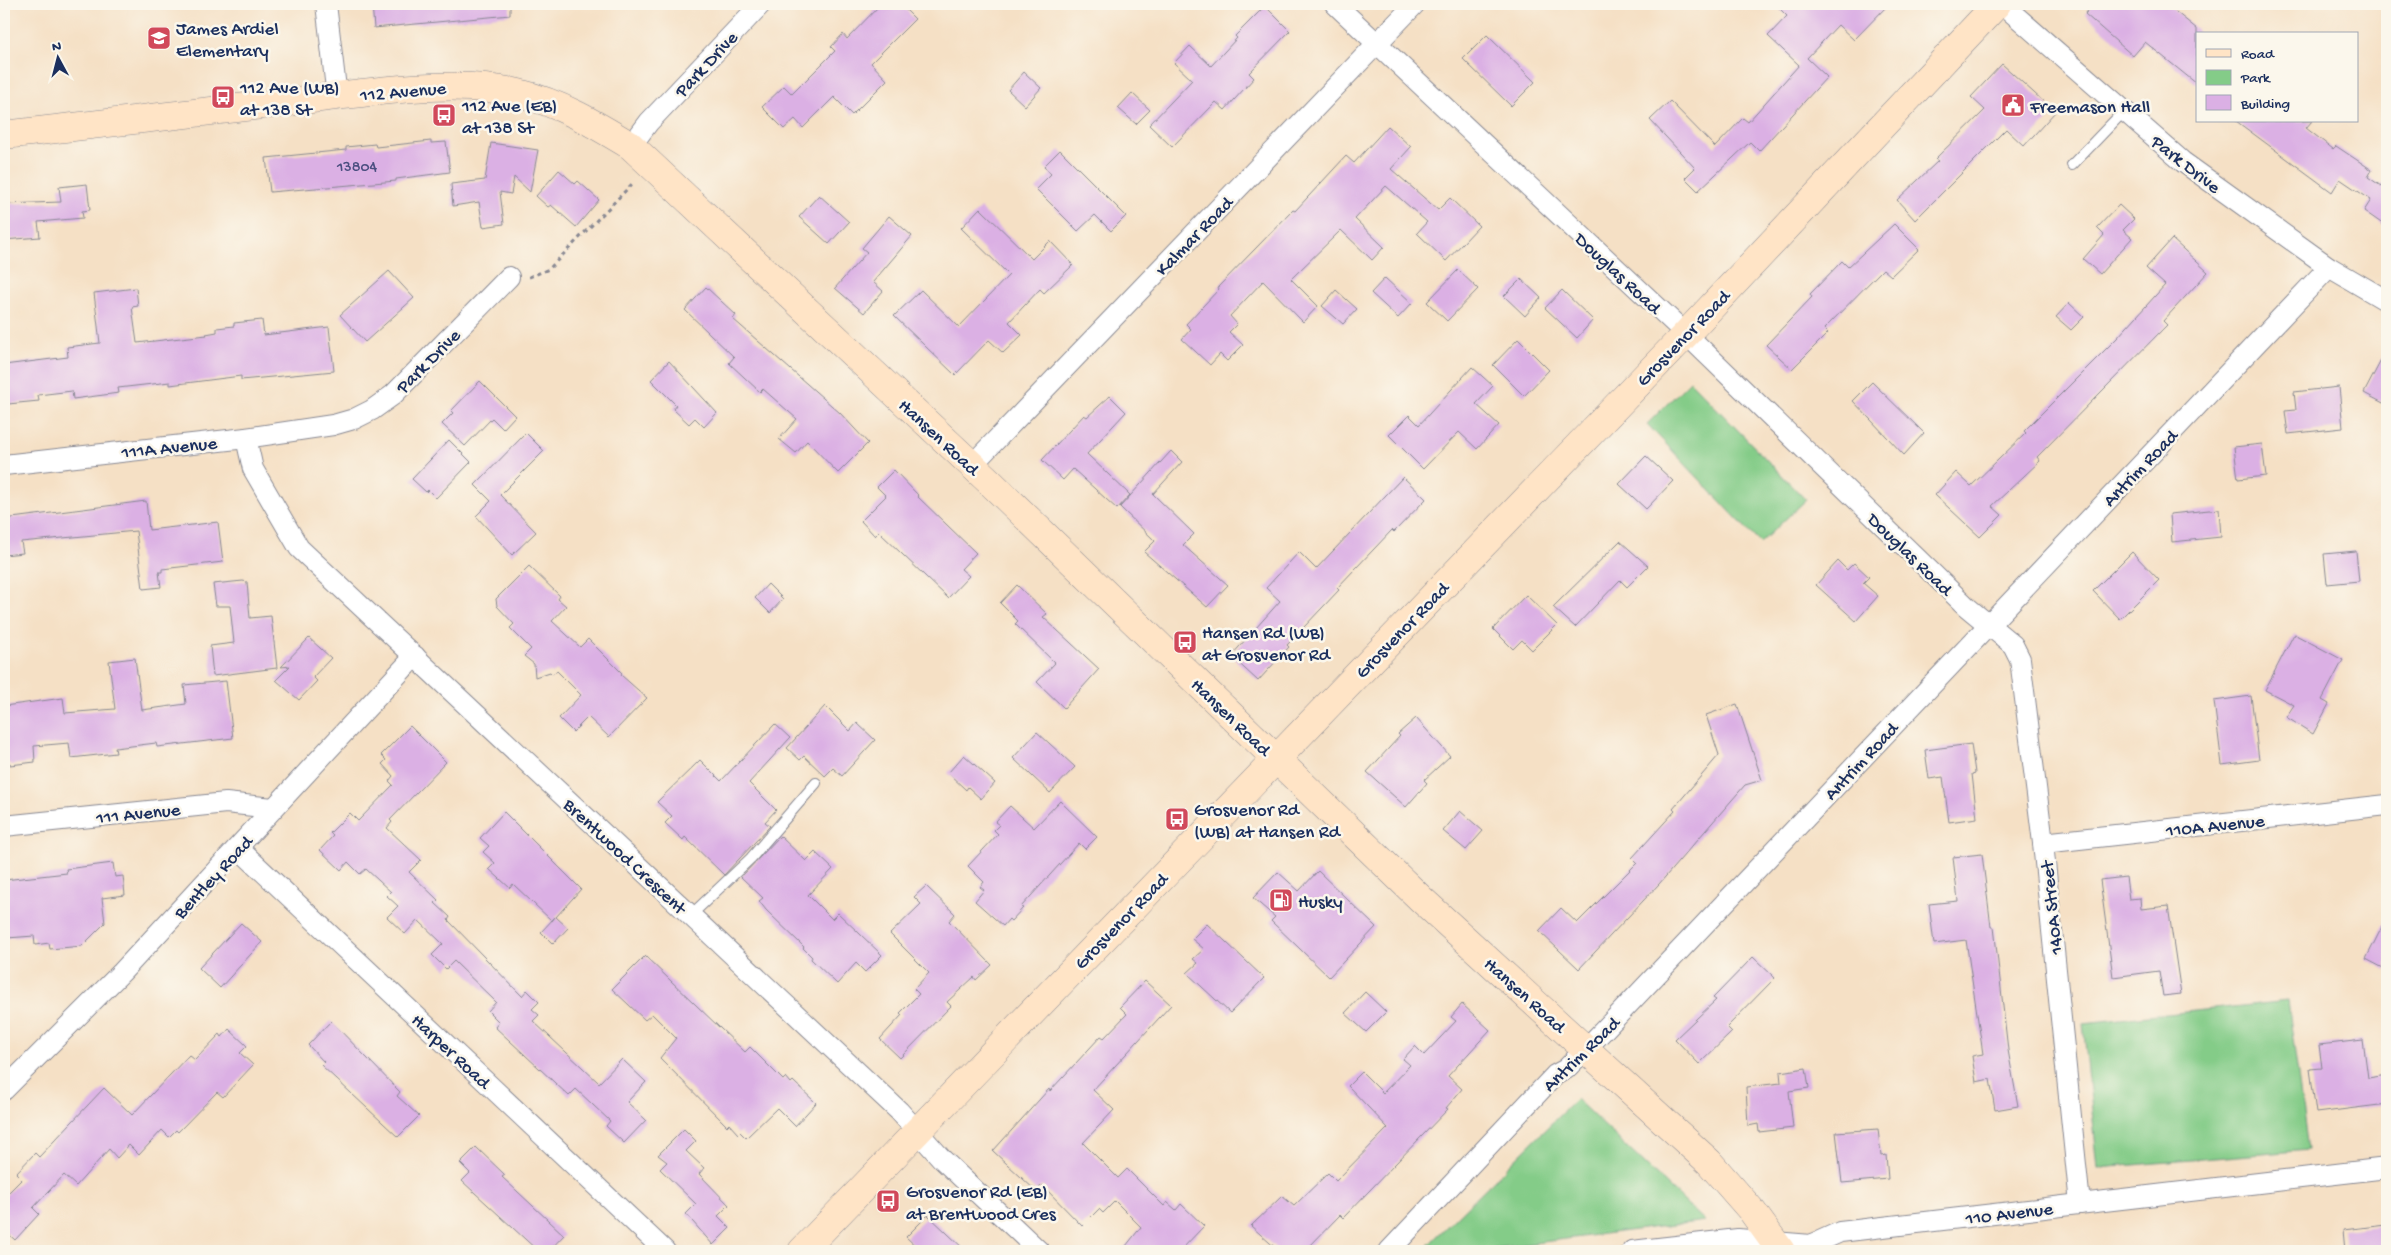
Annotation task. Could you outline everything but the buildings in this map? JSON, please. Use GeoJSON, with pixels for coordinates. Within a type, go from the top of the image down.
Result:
{"type":"FeatureCollection","features":[{"type":"Feature","properties":{"kind":"main road","name":"Grosvenor Road"},"geometry":{"type":"LineString","coordinates":[[802,1251],[1275,758],[1686,334],[1997,4]]}},
{"type":"Feature","properties":{"kind":"main road","name":"112 Avenue"},"geometry":{"type":"LineString","coordinates":[[4,135],[337,96],[458,85],[518,93],[562,107]]}},
{"type":"Feature","properties":{"kind":"main road","name":"Hansen Road"},"geometry":{"type":"LineString","coordinates":[[562,107],[631,146],[651,164],[971,466],[1421,899],[1709,1162],[1752,1211],[1778,1247]]}},
{"type":"Feature","properties":{"kind":"street"},"geometry":{"type":"LineString","coordinates":[[326,4],[337,96]]}},
{"type":"Feature","properties":{"kind":"street","name":"Park Drive"},"geometry":{"type":"LineString","coordinates":[[631,146],[649,122],[762,4]]}},
{"type":"Feature","properties":{"kind":"street","name":"Douglas Road"},"geometry":{"type":"LineString","coordinates":[[1335,4],[1686,334],[1967,607],[1990,624]]}},
{"type":"Feature","properties":{"kind":"street","name":"Kalmar Road"},"geometry":{"type":"LineString","coordinates":[[971,466],[1378,45],[1415,4]]}},
{"type":"Feature","properties":{"kind":"street","name":"Park Drive"},"geometry":{"type":"LineString","coordinates":[[2002,4],[2183,162],[2329,267],[2387,301]]}},
{"type":"Feature","properties":{"kind":"street","name":"Antrim Road"},"geometry":{"type":"LineString","coordinates":[[1391,1251],[1555,1075],[1566,1069],[1586,1049],[2329,267]]}},
{"type":"Feature","properties":{"kind":"street","name":"Park Drive"},"geometry":{"type":"LineString","coordinates":[[333,425],[372,410],[393,394],[518,277]]}},
{"type":"Feature","properties":{"kind":"street","name":"111A Avenue"},"geometry":{"type":"LineString","coordinates":[[4,465],[246,438],[333,425]]}},
{"type":"Feature","properties":{"kind":"street","name":"Brentwood Crescent"},"geometry":{"type":"LineString","coordinates":[[246,438],[253,469],[299,548],[899,1111],[942,1159],[1039,1251]]}},
{"type":"Feature","properties":{"kind":"street","name":"140A Street"},"geometry":{"type":"LineString","coordinates":[[1990,624],[2013,645],[2020,659],[2043,843],[2080,1204]]}},
{"type":"Feature","properties":{"kind":"street","name":"Bentley Road"},"geometry":{"type":"LineString","coordinates":[[6,1083],[122,972],[415,656]]}},
{"type":"Feature","properties":{"kind":"street","name":"111 Avenue"},"geometry":{"type":"LineString","coordinates":[[4,826],[226,803],[273,808]]}},
{"type":"Feature","properties":{"kind":"street","name":"110A Avenue"},"geometry":{"type":"LineString","coordinates":[[2043,843],[2387,805]]}},
{"type":"Feature","properties":{"kind":"street","name":"Harper Road"},"geometry":{"type":"LineString","coordinates":[[238,848],[665,1251]]}},
{"type":"Feature","properties":{"kind":"street","name":"110 Avenue"},"geometry":{"type":"LineString","coordinates":[[1632,1251],[1738,1239],[1778,1247],[1811,1245],[1840,1232],[2387,1168]]}},
{"type":"Feature","properties":{"kind":"lane"},"geometry":{"type":"LineString","coordinates":[[2072,165],[2124,111]]}},
{"type":"Feature","properties":{"kind":"lane"},"geometry":{"type":"LineString","coordinates":[[690,916],[751,858],[816,783]]}},
{"type":"Feature","properties":{"kind":"path"},"geometry":{"type":"LineString","coordinates":[[518,277],[548,269],[651,164]]}},
{"type":"Feature","properties":{"kind":"green space"},"geometry":{"type":"Polygon","coordinates":[[[1690,381],[1806,500],[1760,543],[1647,424],[1690,381]]]}},
{"type":"Feature","properties":{"kind":"green space"},"geometry":{"type":"Polygon","coordinates":[[[2288,1001],[2308,1150],[2098,1168],[2083,1023],[2288,1001]]]}},
{"type":"Feature","properties":{"kind":"green space"},"geometry":{"type":"Polygon","coordinates":[[[1576,1099],[1705,1221],[1473,1251],[1428,1245],[1576,1099]]]}},
{"type":"Feature","properties":{"kind":"place","name":"James Ardiel Elementary"},"geometry":{"type":"Point","coordinates":[159,38]}},
{"type":"Feature","properties":{"kind":"place","name":"112 Ave (WB) at 138 St"},"geometry":{"type":"Point","coordinates":[223,97]}},
{"type":"Feature","properties":{"kind":"place","name":"Freemason Hall"},"geometry":{"type":"Point","coordinates":[2013,105]}},
{"type":"Feature","properties":{"kind":"place","name":"112 Ave (EB) at 138 St"},"geometry":{"type":"Point","coordinates":[444,115]}},
{"type":"Feature","properties":{"kind":"place","name":"Hansen Rd (WB) at Grosvenor Rd"},"geometry":{"type":"Point","coordinates":[1185,642]}},
{"type":"Feature","properties":{"kind":"place","name":"Grosvenor Rd (WB) at Hansen Rd"},"geometry":{"type":"Point","coordinates":[1177,819]}},
{"type":"Feature","properties":{"kind":"place","name":"Husky"},"geometry":{"type":"Point","coordinates":[1281,900]}},
{"type":"Feature","properties":{"kind":"place","name":"Grosvenor Rd (EB) at Brentwood Cres"},"geometry":{"type":"Point","coordinates":[888,1201]}}]}
